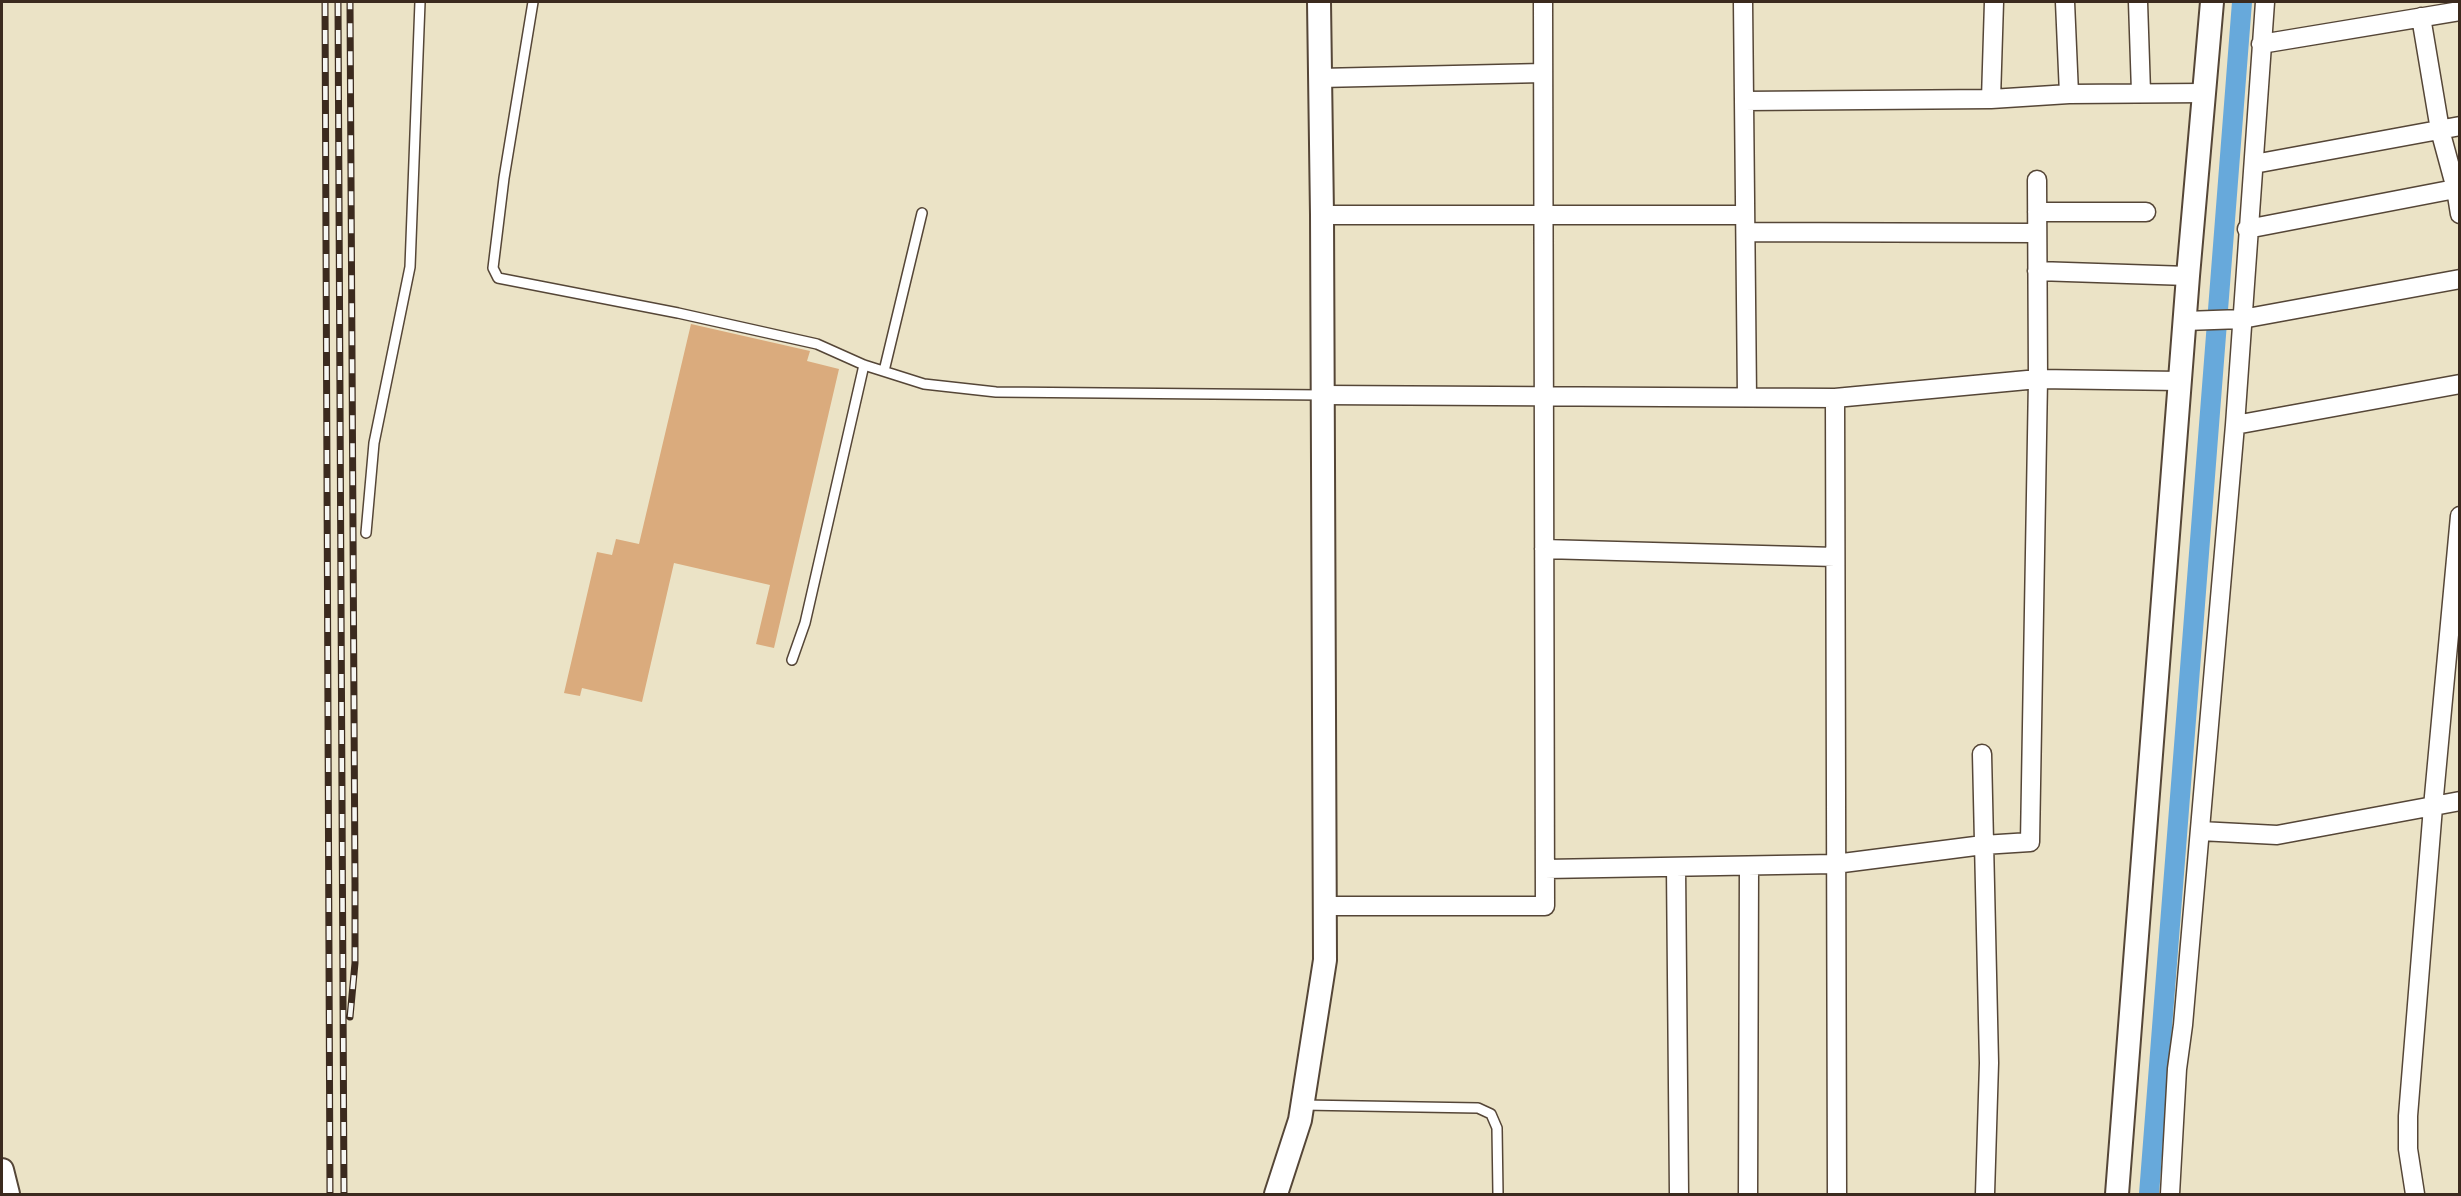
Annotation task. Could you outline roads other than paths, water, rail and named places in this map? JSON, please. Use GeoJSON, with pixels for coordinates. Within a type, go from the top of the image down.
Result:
{"type":"FeatureCollection","features":[{"type":"Feature","properties":{"kind":"street"},"geometry":{"type":"LineString","coordinates":[[1276,1194],[1300,1120],[1325,960],[1319,2]]}},
{"type":"Feature","properties":{"kind":"street"},"geometry":{"type":"LineString","coordinates":[[1325,906],[1545,906],[1543,2]]}},
{"type":"Feature","properties":{"kind":"street"},"geometry":{"type":"LineString","coordinates":[[1743,2],[1747,397]]}},
{"type":"Feature","properties":{"kind":"street"},"geometry":{"type":"LineString","coordinates":[[1991,99],[1994,2]]}},
{"type":"Feature","properties":{"kind":"street"},"geometry":{"type":"LineString","coordinates":[[2065,2],[2069,94]]}},
{"type":"Feature","properties":{"kind":"street"},"geometry":{"type":"LineString","coordinates":[[2138,2],[2141,92]]}},
{"type":"Feature","properties":{"kind":"street"},"geometry":{"type":"LineString","coordinates":[[2117,1194],[2180,381],[2191,320],[2188,276],[2212,2]]}},
{"type":"Feature","properties":{"kind":"street"},"geometry":{"type":"LineString","coordinates":[[2170,1194],[2177,1070],[2235,425],[2235,320],[2254,164],[2265,2]]}},
{"type":"Feature","properties":{"kind":"street"},"geometry":{"type":"LineString","coordinates":[[2261,44],[2460,10]]}},
{"type":"Feature","properties":{"kind":"street"},"geometry":{"type":"LineString","coordinates":[[2421,17],[2440,129],[2458,189],[2460,214]]}},
{"type":"Feature","properties":{"kind":"street"},"geometry":{"type":"LineString","coordinates":[[1320,78],[1543,73]]}},
{"type":"Feature","properties":{"kind":"street"},"geometry":{"type":"LineString","coordinates":[[1744,101],[1991,99],[2069,94],[2204,93]]}},
{"type":"Feature","properties":{"kind":"street"},"geometry":{"type":"LineString","coordinates":[[2254,164],[2460,126]]}},
{"type":"Feature","properties":{"kind":"street"},"geometry":{"type":"LineString","coordinates":[[1545,869],[1835,864],[1983,845],[2030,842],[2038,379],[2037,180]]}},
{"type":"Feature","properties":{"kind":"street"},"geometry":{"type":"LineString","coordinates":[[2247,229],[2458,189]]}},
{"type":"Feature","properties":{"kind":"street"},"geometry":{"type":"LineString","coordinates":[[2037,212],[2146,213]]}},
{"type":"Feature","properties":{"kind":"street"},"geometry":{"type":"LineString","coordinates":[[1322,215],[1544,215],[2037,233]]}},
{"type":"Feature","properties":{"kind":"street"},"geometry":{"type":"LineString","coordinates":[[2037,271],[2188,276]]}},
{"type":"Feature","properties":{"kind":"street"},"geometry":{"type":"LineString","coordinates":[[2191,320],[2235,320],[2460,279]]}},
{"type":"Feature","properties":{"kind":"street"},"geometry":{"type":"LineString","coordinates":[[1323,395],[1835,398],[2038,379],[2180,381]]}},
{"type":"Feature","properties":{"kind":"street"},"geometry":{"type":"LineString","coordinates":[[2235,425],[2460,384]]}},
{"type":"Feature","properties":{"kind":"street"},"geometry":{"type":"LineString","coordinates":[[1835,398],[1837,1194]]}},
{"type":"Feature","properties":{"kind":"street"},"geometry":{"type":"LineString","coordinates":[[2415,1194],[2408,1149],[2408,1116],[2433,807],[2452,690],[2460,516]]}},
{"type":"Feature","properties":{"kind":"street"},"geometry":{"type":"LineString","coordinates":[[1544,549],[1835,557]]}},
{"type":"Feature","properties":{"kind":"street"},"geometry":{"type":"LineString","coordinates":[[1982,754],[1989,1063],[1985,1194]]}},
{"type":"Feature","properties":{"kind":"street"},"geometry":{"type":"LineString","coordinates":[[2200,831],[2277,835],[2460,801]]}},
{"type":"Feature","properties":{"kind":"street"},"geometry":{"type":"LineString","coordinates":[[1748,1194],[1749,866]]}},
{"type":"Feature","properties":{"kind":"street"},"geometry":{"type":"LineString","coordinates":[[1676,867],[1679,1194]]}},
{"type":"Feature","properties":{"kind":"street"},"geometry":{"type":"LineString","coordinates":[[2,1170],[8,1194]]}},
{"type":"Feature","properties":{"kind":"lane"},"geometry":{"type":"LineString","coordinates":[[366,533],[374,443],[410,267],[420,2]]}},
{"type":"Feature","properties":{"kind":"lane"},"geometry":{"type":"LineString","coordinates":[[532,2],[504,178],[494,268],[498,278],[678,313],[818,344],[864,365],[924,384],[996,392],[1323,395]]}},
{"type":"Feature","properties":{"kind":"lane"},"geometry":{"type":"LineString","coordinates":[[884,371],[922,213]]}},
{"type":"Feature","properties":{"kind":"lane"},"geometry":{"type":"LineString","coordinates":[[792,660],[805,623],[864,365]]}},
{"type":"Feature","properties":{"kind":"lane"},"geometry":{"type":"LineString","coordinates":[[1302,1105],[1478,1108],[1485,1111],[1491,1114],[1497,1128],[1498,1194]]}},
{"type":"Feature","properties":{"kind":"waterway"},"geometry":{"type":"LineString","coordinates":[[2149,1194],[2242,2]]}},
{"type":"Feature","properties":{"kind":"railway"},"geometry":{"type":"LineString","coordinates":[[325,2],[330,1194]]}},
{"type":"Feature","properties":{"kind":"railway"},"geometry":{"type":"LineString","coordinates":[[338,2],[344,1194]]}},
{"type":"Feature","properties":{"kind":"railway"},"geometry":{"type":"LineString","coordinates":[[350,2],[355,963],[350,1017]]}}]}
